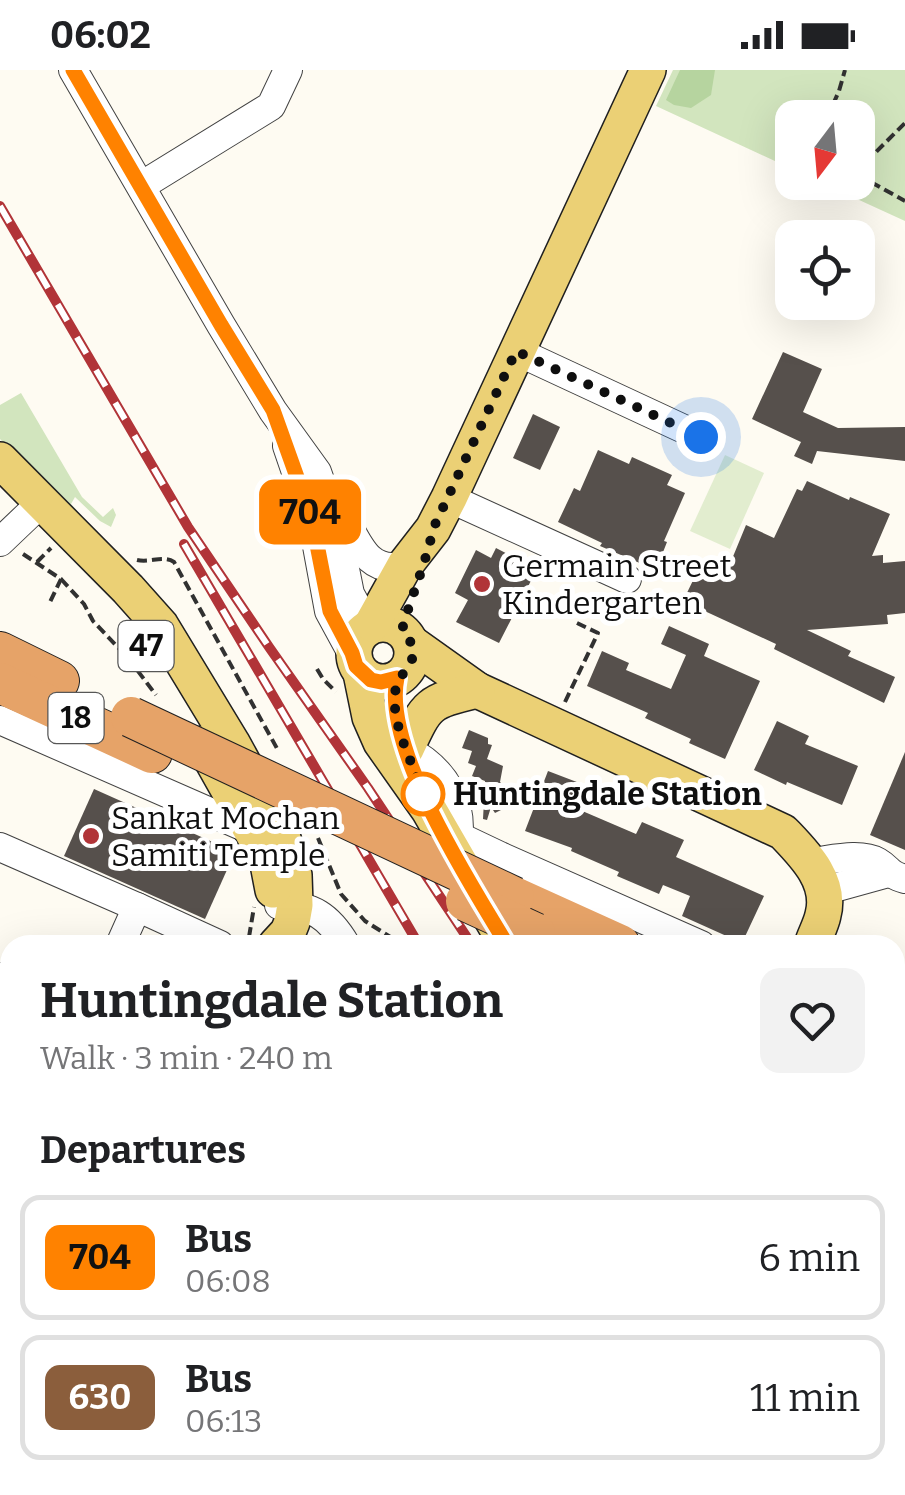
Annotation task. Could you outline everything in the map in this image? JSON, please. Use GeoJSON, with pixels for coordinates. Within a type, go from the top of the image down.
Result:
{"type":"FeatureCollection","features":[{"type":"Feature","properties":{"kind":"highway","name":"18"},"geometry":{"type":"LineString","coordinates":[[0,652],[599,935]]}},
{"type":"Feature","properties":{"kind":"highway","name":"18"},"geometry":{"type":"LineString","coordinates":[[0,683],[539,935]]}},
{"type":"Feature","properties":{"kind":"main road"},"geometry":{"type":"LineString","coordinates":[[502,935],[457,846],[382,742],[370,717],[354,646],[358,637],[389,631],[410,602],[441,513],[648,70]]}},
{"type":"Feature","properties":{"kind":"main road","name":"47"},"geometry":{"type":"LineString","coordinates":[[0,460],[55,544],[146,646],[162,670],[268,864],[277,927]]}},
{"type":"Feature","properties":{"kind":"main road","name":"47"},"geometry":{"type":"LineString","coordinates":[[0,492],[34,510],[161,626],[281,832],[294,876],[277,927]]}},
{"type":"Feature","properties":{"kind":"main road"},"geometry":{"type":"LineString","coordinates":[[389,631],[405,564],[441,513]]}},
{"type":"Feature","properties":{"kind":"main road"},"geometry":{"type":"LineString","coordinates":[[389,631],[412,656],[410,666],[398,678],[394,701],[398,724],[429,810]]}},
{"type":"Feature","properties":{"kind":"main road"},"geometry":{"type":"LineString","coordinates":[[389,631],[477,690],[783,832],[818,877],[824,912],[816,935]]}},
{"type":"Feature","properties":{"kind":"main road"},"geometry":{"type":"LineString","coordinates":[[358,665],[371,680],[398,678],[477,690]]}},
{"type":"Feature","properties":{"kind":"main road"},"geometry":{"type":"LineString","coordinates":[[406,748],[418,720],[430,706],[477,690]]}},
{"type":"Feature","properties":{"kind":"street"},"geometry":{"type":"LineString","coordinates":[[73,70],[221,325],[367,556],[386,567],[405,564]]}},
{"type":"Feature","properties":{"kind":"street"},"geometry":{"type":"LineString","coordinates":[[141,186],[271,106],[288,70]]}},
{"type":"Feature","properties":{"kind":"street"},"geometry":{"type":"LineString","coordinates":[[516,351],[701,437]]}},
{"type":"Feature","properties":{"kind":"street"},"geometry":{"type":"LineString","coordinates":[[273,410],[312,519],[330,611],[358,665]]}},
{"type":"Feature","properties":{"kind":"street"},"geometry":{"type":"LineString","coordinates":[[322,481],[338,530],[350,594],[362,616],[389,631]]}},
{"type":"Feature","properties":{"kind":"street"},"geometry":{"type":"LineString","coordinates":[[0,542],[34,510]]}},
{"type":"Feature","properties":{"kind":"street"},"geometry":{"type":"LineString","coordinates":[[441,513],[627,579]]}},
{"type":"Feature","properties":{"kind":"street"},"geometry":{"type":"LineString","coordinates":[[0,720],[251,830]]}},
{"type":"Feature","properties":{"kind":"street"},"geometry":{"type":"LineString","coordinates":[[406,748],[432,766],[444,782],[458,810],[457,846],[676,935]]}},
{"type":"Feature","properties":{"kind":"street"},"geometry":{"type":"LineString","coordinates":[[0,847],[198,935]]}},
{"type":"Feature","properties":{"kind":"street"},"geometry":{"type":"LineString","coordinates":[[818,877],[896,876]]}},
{"type":"Feature","properties":{"kind":"street"},"geometry":{"type":"LineString","coordinates":[[125,935],[138,907]]}},
{"type":"Feature","properties":{"kind":"street"},"geometry":{"type":"LineString","coordinates":[[277,927],[317,913],[338,935]]}},
{"type":"Feature","properties":{"kind":"path"},"geometry":{"type":"LineString","coordinates":[[834,100],[845,70]]}},
{"type":"Feature","properties":{"kind":"path"},"geometry":{"type":"LineString","coordinates":[[875,152],[905,123]]}},
{"type":"Feature","properties":{"kind":"path"},"geometry":{"type":"LineString","coordinates":[[875,185],[905,202]]}},
{"type":"Feature","properties":{"kind":"path"},"geometry":{"type":"LineString","coordinates":[[50,602],[61,579],[36,563],[55,544]]}},
{"type":"Feature","properties":{"kind":"path"},"geometry":{"type":"LineString","coordinates":[[566,702],[598,632],[578,623]]}},
{"type":"Feature","properties":{"kind":"path"},"geometry":{"type":"LineString","coordinates":[[341,894],[365,921],[389,935]]}},
{"type":"Feature","properties":{"kind":"green space"},"geometry":{"type":"Polygon","coordinates":[[[673,70],[905,70],[905,221],[859,200],[875,200],[875,100],[775,100],[775,161],[656,106],[673,70]]]}},
{"type":"Feature","properties":{"kind":"green space"},"geometry":{"type":"Polygon","coordinates":[[[680,70],[715,70],[711,95],[691,108],[666,100],[680,70]]]}},
{"type":"Feature","properties":{"kind":"green space"},"geometry":{"type":"Polygon","coordinates":[[[21,393],[82,497],[103,517],[113,508],[116,515],[111,527],[75,497],[71,504],[80,514],[75,517],[0,439],[0,405],[21,393]]]}},
{"type":"Feature","properties":{"kind":"green space"},"geometry":{"type":"Polygon","coordinates":[[[725,455],[764,473],[730,549],[690,531],[725,455]]]}},
{"type":"Feature","properties":{"kind":"building"},"geometry":{"type":"Polygon","coordinates":[[[783,352],[822,369],[803,412],[838,428],[905,427],[905,461],[817,451],[812,464],[794,456],[801,442],[752,419],[783,352]]]}},
{"type":"Feature","properties":{"kind":"building"},"geometry":{"type":"Polygon","coordinates":[[[533,414],[560,427],[540,470],[513,458],[533,414]]]}},
{"type":"Feature","properties":{"kind":"building"},"geometry":{"type":"Polygon","coordinates":[[[598,450],[629,464],[632,457],[672,475],[667,485],[685,493],[656,570],[600,546],[602,543],[558,522],[574,488],[580,491],[598,450]]]}},
{"type":"Feature","properties":{"kind":"building"},"geometry":{"type":"Polygon","coordinates":[[[807,481],[890,514],[872,556],[883,555],[883,563],[905,561],[905,613],[887,615],[888,624],[807,630],[851,651],[848,656],[895,677],[884,703],[774,649],[776,644],[683,601],[701,564],[725,576],[746,525],[774,538],[797,489],[802,491],[807,481]]]}},
{"type":"Feature","properties":{"kind":"building"},"geometry":{"type":"Polygon","coordinates":[[[496,548],[537,569],[499,643],[456,622],[468,600],[455,593],[476,550],[491,558],[496,548]]]}},
{"type":"Feature","properties":{"kind":"building"},"geometry":{"type":"Polygon","coordinates":[[[669,626],[709,644],[704,656],[760,681],[725,759],[645,718],[648,713],[587,686],[602,651],[629,663],[626,670],[671,689],[686,655],[661,644],[669,626]]]}},
{"type":"Feature","properties":{"kind":"building"},"geometry":{"type":"Polygon","coordinates":[[[777,721],[809,736],[805,744],[858,766],[842,805],[754,770],[777,721]]]}},
{"type":"Feature","properties":{"kind":"building"},"geometry":{"type":"Polygon","coordinates":[[[469,730],[488,738],[492,745],[487,759],[503,766],[501,792],[509,806],[495,813],[491,807],[487,820],[483,819],[485,781],[472,776],[476,766],[468,763],[472,751],[462,748],[469,730]]]}},
{"type":"Feature","properties":{"kind":"building"},"geometry":{"type":"Polygon","coordinates":[[[905,752],[905,850],[870,835],[905,752]]]}},
{"type":"Feature","properties":{"kind":"building"},"geometry":{"type":"Polygon","coordinates":[[[548,771],[582,784],[573,807],[636,834],[642,822],[684,840],[676,857],[764,896],[746,935],[724,935],[682,916],[690,896],[663,885],[659,894],[617,876],[619,872],[571,851],[572,848],[525,831],[548,771]]]}},
{"type":"Feature","properties":{"kind":"building"},"geometry":{"type":"Polygon","coordinates":[[[94,789],[235,852],[205,919],[64,856],[94,789]]]}},
{"type":"Feature","properties":{"kind":"railway"},"geometry":{"type":"LineString","coordinates":[[0,206],[188,527],[465,935]]}},
{"type":"Feature","properties":{"kind":"railway"},"geometry":{"type":"LineString","coordinates":[[184,544],[413,935]]}},
{"type":"Feature","properties":{"kind":"bus line","name":"704"},"geometry":{"type":"LineString","coordinates":[[73,70],[273,410],[312,519],[332,619],[361,673],[381,682],[397,678],[394,701],[398,724],[429,810],[501,935]]}},
{"type":"Feature","properties":{"kind":"place","name":"Germain Street Kindergarten"},"geometry":{"type":"Point","coordinates":[482,584]}},
{"type":"Feature","properties":{"kind":"place","name":"Huntingdale Station"},"geometry":{"type":"Point","coordinates":[423,794]}},
{"type":"Feature","properties":{"kind":"place","name":"Sankat Mochan Samiti Temple"},"geometry":{"type":"Point","coordinates":[91,836]}},
{"type":"Feature","properties":{"kind":"route"},"geometry":{"type":"LineString","coordinates":[[423,794],[401,734],[394,701],[397,678],[410,666],[412,656],[411,644],[402,630],[433,529],[516,351],[701,437]]}}]}
